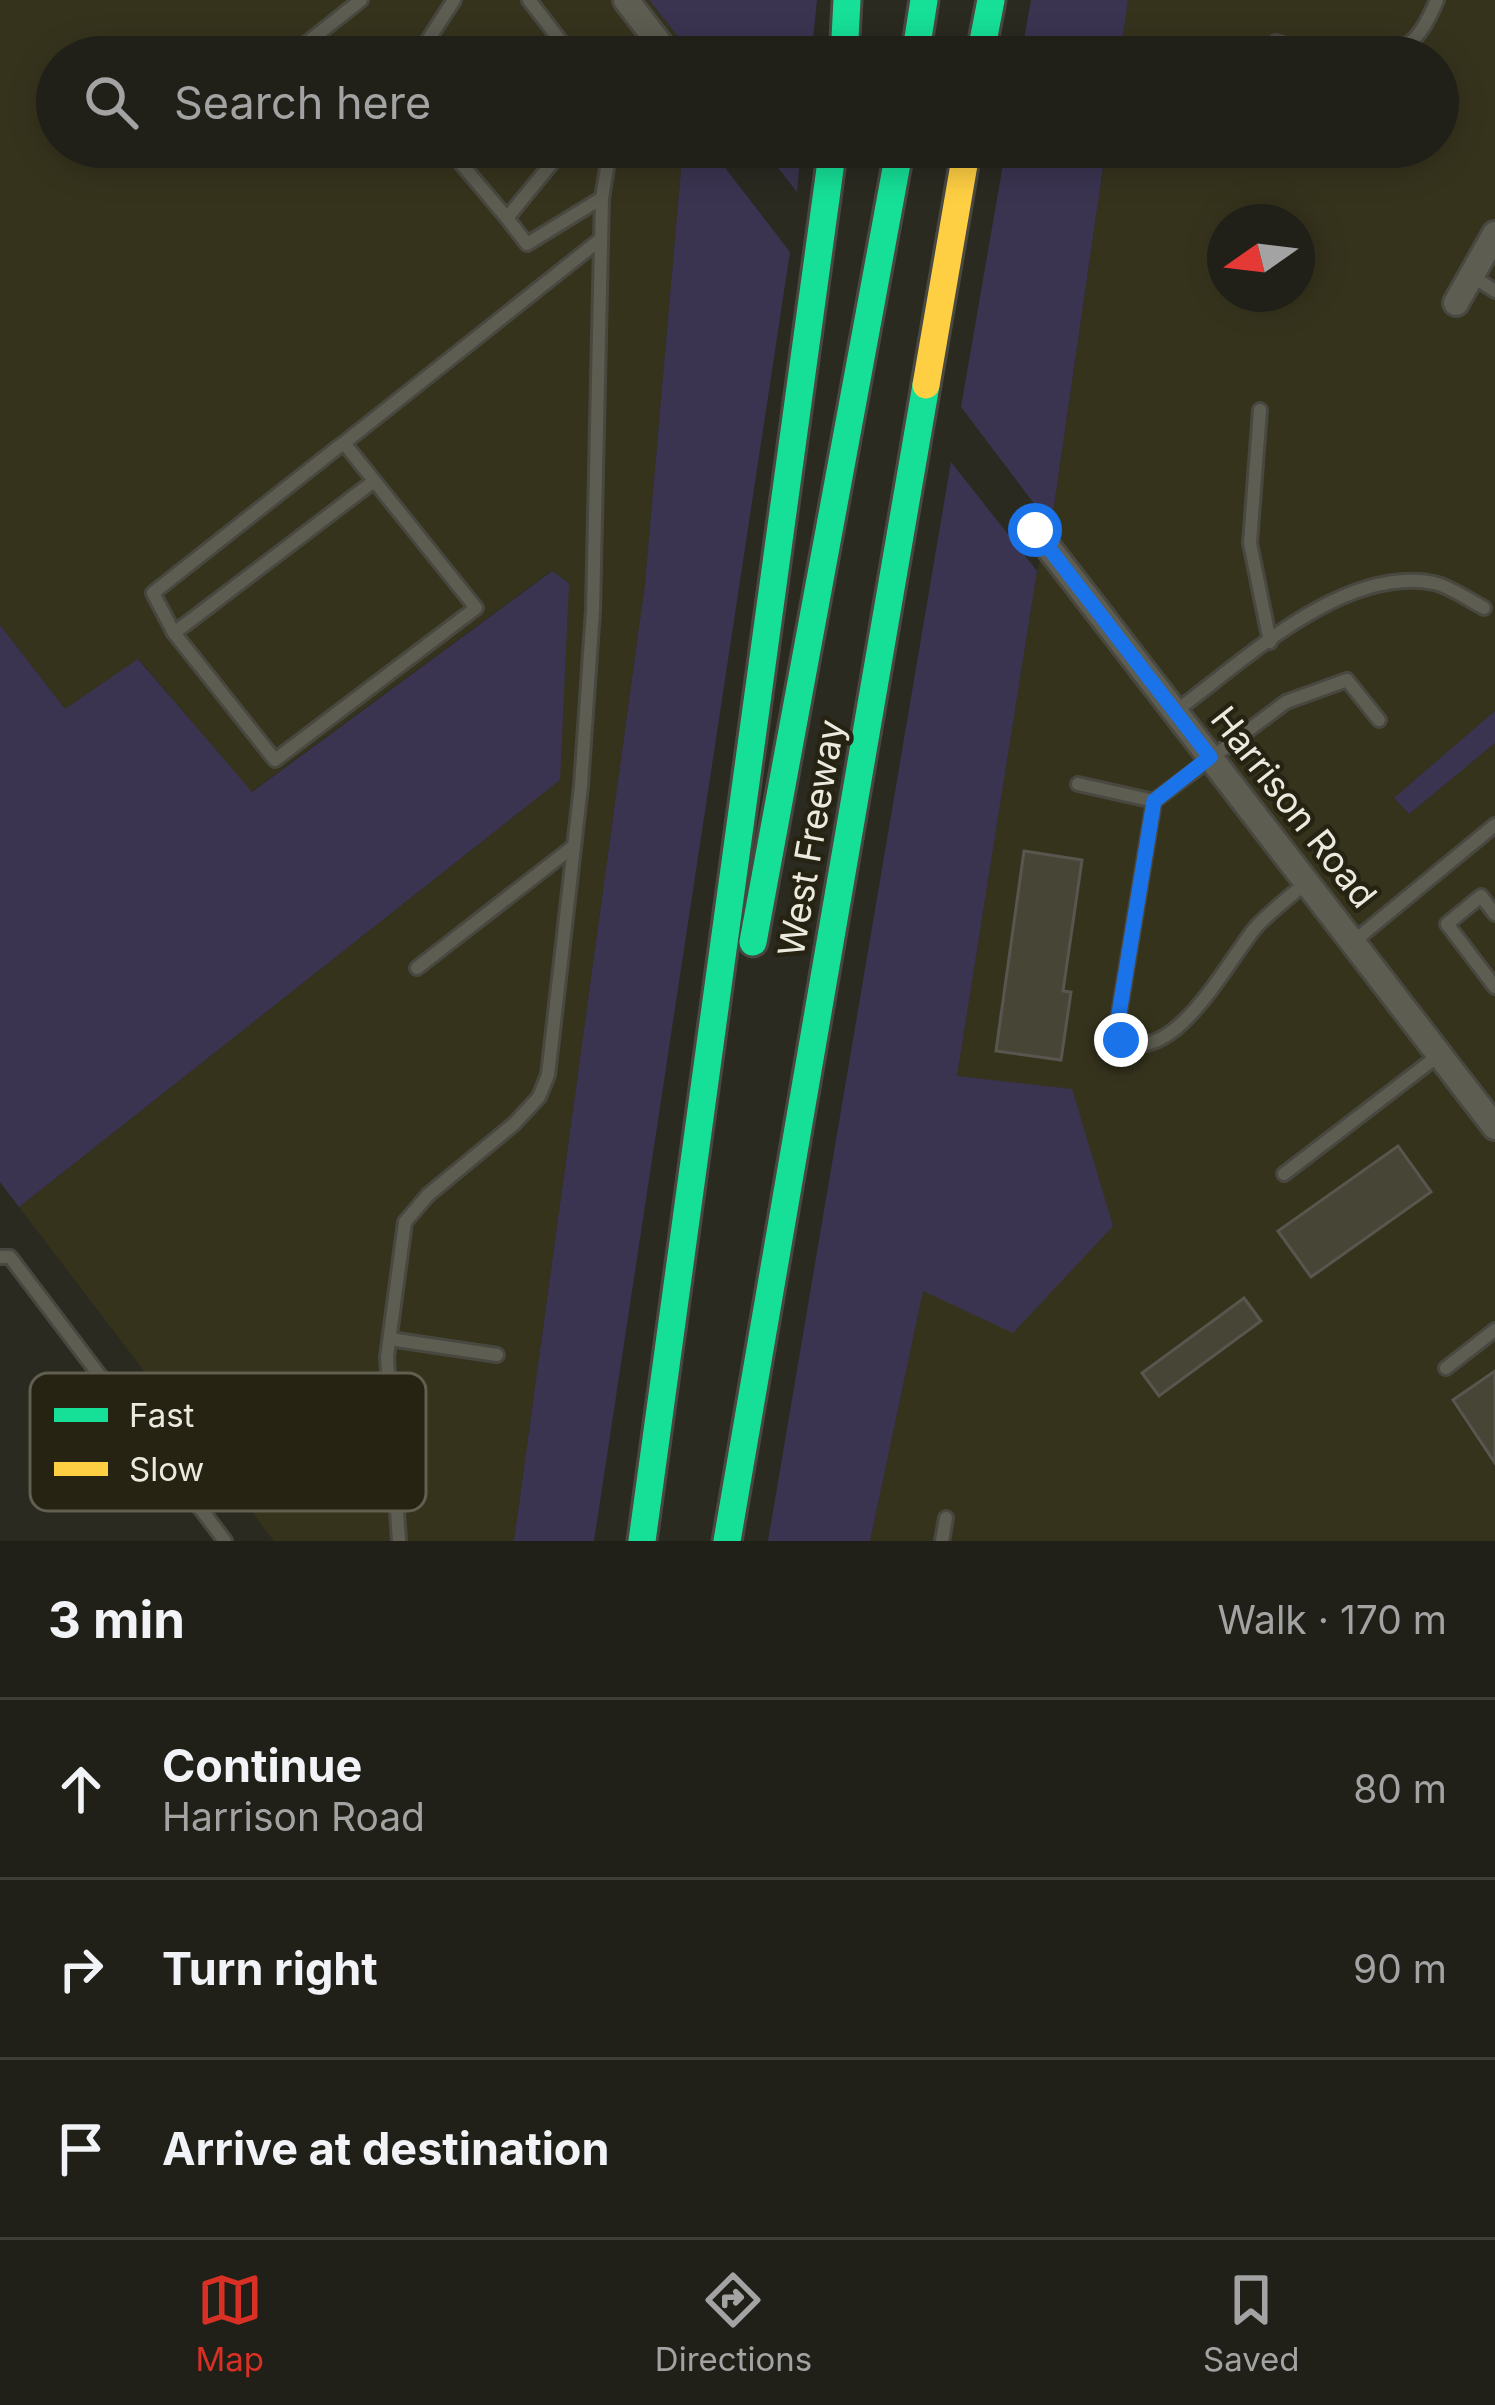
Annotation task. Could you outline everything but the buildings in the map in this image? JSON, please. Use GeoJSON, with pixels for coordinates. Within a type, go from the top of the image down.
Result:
{"type":"FeatureCollection","features":[{"type":"Feature","properties":{"kind":"highway"},"geometry":{"type":"LineString","coordinates":[[845,36],[848,0]]}},
{"type":"Feature","properties":{"kind":"highway"},"geometry":{"type":"LineString","coordinates":[[918,36],[924,0]]}},
{"type":"Feature","properties":{"kind":"highway","name":"West Freeway"},"geometry":{"type":"LineString","coordinates":[[642,1541],[829,168]]}},
{"type":"Feature","properties":{"kind":"highway"},"geometry":{"type":"LineString","coordinates":[[648,1499],[895,168]]}},
{"type":"Feature","properties":{"kind":"highway","name":"West Freeway"},"geometry":{"type":"LineString","coordinates":[[727,1541],[964,168]]}},
{"type":"Feature","properties":{"kind":"street"},"geometry":{"type":"LineString","coordinates":[[626,0],[654,36]]}},
{"type":"Feature","properties":{"kind":"street"},"geometry":{"type":"LineString","coordinates":[[1456,303],[1495,234]]}},
{"type":"Feature","properties":{"kind":"street","name":"Harrison Road"},"geometry":{"type":"LineString","coordinates":[[1035,530],[1495,1127]]}},
{"type":"Feature","properties":{"kind":"lane"},"geometry":{"type":"LineString","coordinates":[[316,36],[361,0]]}},
{"type":"Feature","properties":{"kind":"lane"},"geometry":{"type":"LineString","coordinates":[[431,36],[454,0]]}},
{"type":"Feature","properties":{"kind":"lane"},"geometry":{"type":"LineString","coordinates":[[529,0],[557,36]]}},
{"type":"Feature","properties":{"kind":"lane"},"geometry":{"type":"LineString","coordinates":[[1416,36],[1437,0]]}},
{"type":"Feature","properties":{"kind":"lane"},"geometry":{"type":"LineString","coordinates":[[465,168],[527,244],[602,198]]}},
{"type":"Feature","properties":{"kind":"lane"},"geometry":{"type":"LineString","coordinates":[[507,218],[548,168]]}},
{"type":"Feature","properties":{"kind":"lane"},"geometry":{"type":"LineString","coordinates":[[388,1373],[405,1222],[428,1195],[514,1124],[539,1097],[548,1075],[574,846],[593,610],[602,198],[607,168]]}},
{"type":"Feature","properties":{"kind":"lane"},"geometry":{"type":"LineString","coordinates":[[344,442],[476,608],[275,760],[174,633],[153,593],[602,238]]}},
{"type":"Feature","properties":{"kind":"lane"},"geometry":{"type":"LineString","coordinates":[[1471,276],[1495,291]]}},
{"type":"Feature","properties":{"kind":"lane"},"geometry":{"type":"LineString","coordinates":[[1261,410],[1250,543],[1270,642]]}},
{"type":"Feature","properties":{"kind":"lane"},"geometry":{"type":"LineString","coordinates":[[174,633],[374,481]]}},
{"type":"Feature","properties":{"kind":"lane"},"geometry":{"type":"LineString","coordinates":[[1176,711],[1314,610],[1393,580],[1437,584],[1484,608]]}},
{"type":"Feature","properties":{"kind":"lane"},"geometry":{"type":"LineString","coordinates":[[1307,882],[1252,932],[1206,998],[1179,1024],[1153,1044],[1134,1047],[1121,1040],[1117,1026],[1154,801],[1286,703],[1347,680],[1379,719]]}},
{"type":"Feature","properties":{"kind":"lane"},"geometry":{"type":"LineString","coordinates":[[1078,784],[1154,801]]}},
{"type":"Feature","properties":{"kind":"lane"},"geometry":{"type":"LineString","coordinates":[[1353,942],[1495,825]]}},
{"type":"Feature","properties":{"kind":"lane"},"geometry":{"type":"LineString","coordinates":[[417,968],[574,846]]}},
{"type":"Feature","properties":{"kind":"lane"},"geometry":{"type":"LineString","coordinates":[[1495,914],[1481,896],[1447,924],[1495,987]]}},
{"type":"Feature","properties":{"kind":"lane"},"geometry":{"type":"LineString","coordinates":[[1284,1174],[1439,1054]]}},
{"type":"Feature","properties":{"kind":"lane"},"geometry":{"type":"LineString","coordinates":[[0,1257],[10,1257],[98,1373]]}},
{"type":"Feature","properties":{"kind":"lane"},"geometry":{"type":"LineString","coordinates":[[1446,1368],[1495,1330]]}},
{"type":"Feature","properties":{"kind":"lane"},"geometry":{"type":"LineString","coordinates":[[390,1340],[497,1354]]}},
{"type":"Feature","properties":{"kind":"lane"},"geometry":{"type":"LineString","coordinates":[[202,1511],[225,1541]]}},
{"type":"Feature","properties":{"kind":"lane"},"geometry":{"type":"LineString","coordinates":[[397,1511],[399,1541]]}},
{"type":"Feature","properties":{"kind":"lane"},"geometry":{"type":"LineString","coordinates":[[942,1541],[946,1518]]}},
{"type":"Feature","properties":{"kind":"shaded area"},"geometry":{"type":"Polygon","coordinates":[[[0,0],[649,0],[677,36],[36,36],[36,168],[681,168],[645,584],[514,1541],[274,1541],[251,1511],[426,1511],[426,1373],[146,1373],[19,1207],[560,780],[551,571],[251,792],[139,659],[65,709],[0,625],[0,0]]]}},
{"type":"Feature","properties":{"kind":"shaded area"},"geometry":{"type":"Polygon","coordinates":[[[649,0],[817,0],[813,36],[677,36],[649,0]]]}},
{"type":"Feature","properties":{"kind":"shaded area"},"geometry":{"type":"Polygon","coordinates":[[[1031,0],[1128,0],[1123,36],[1025,36],[1031,0]]]}},
{"type":"Feature","properties":{"kind":"shaded area"},"geometry":{"type":"Polygon","coordinates":[[[1128,0],[1495,0],[1495,711],[1394,798],[1409,814],[1495,743],[1495,1541],[870,1541],[923,1290],[1037,571],[1051,526],[1103,168],[1459,168],[1459,36],[1123,36],[1128,0]]]}},
{"type":"Feature","properties":{"kind":"shaded area"},"geometry":{"type":"Polygon","coordinates":[[[681,168],[725,168],[790,252],[594,1541],[514,1541],[645,584],[681,168]]]}},
{"type":"Feature","properties":{"kind":"shaded area"},"geometry":{"type":"Polygon","coordinates":[[[778,168],[799,168],[797,192],[778,168]]]}},
{"type":"Feature","properties":{"kind":"shaded area"},"geometry":{"type":"Polygon","coordinates":[[[1002,168],[1103,168],[1051,526],[961,407],[1002,168]]]}},
{"type":"Feature","properties":{"kind":"shaded area"},"geometry":{"type":"Polygon","coordinates":[[[951,462],[1037,571],[957,1076],[1072,1089],[1113,1226],[1013,1333],[923,1291],[870,1541],[768,1541],[951,462]]]}},
{"type":"Feature","properties":{"kind":"shaded area"},"geometry":{"type":"Polygon","coordinates":[[[552,571],[569,583],[560,780],[19,1207],[0,1182],[0,625],[65,709],[138,659],[252,792],[552,571]]]}},
{"type":"Feature","properties":{"kind":"shaded area"},"geometry":{"type":"Polygon","coordinates":[[[1495,711],[1495,743],[1409,814],[1394,798],[1495,711]]]}},
{"type":"Feature","properties":{"kind":"traffic: fast"},"geometry":{"type":"LineString","coordinates":[[845,36],[847,0]]}},
{"type":"Feature","properties":{"kind":"traffic: fast"},"geometry":{"type":"LineString","coordinates":[[918,36],[924,0]]}},
{"type":"Feature","properties":{"kind":"traffic: fast"},"geometry":{"type":"LineString","coordinates":[[984,36],[991,0]]}},
{"type":"Feature","properties":{"kind":"traffic: fast"},"geometry":{"type":"LineString","coordinates":[[642,1541],[830,168]]}},
{"type":"Feature","properties":{"kind":"traffic: fast"},"geometry":{"type":"LineString","coordinates":[[753,942],[896,168]]}},
{"type":"Feature","properties":{"kind":"traffic: fast"},"geometry":{"type":"LineString","coordinates":[[727,1541],[926,385]]}},
{"type":"Feature","properties":{"kind":"traffic: slow"},"geometry":{"type":"LineString","coordinates":[[926,385],[963,168]]}},
{"type":"Feature","properties":{"kind":"route"},"geometry":{"type":"LineString","coordinates":[[1035,530],[1210,757],[1154,801],[1117,1026],[1121,1040]]}}]}
